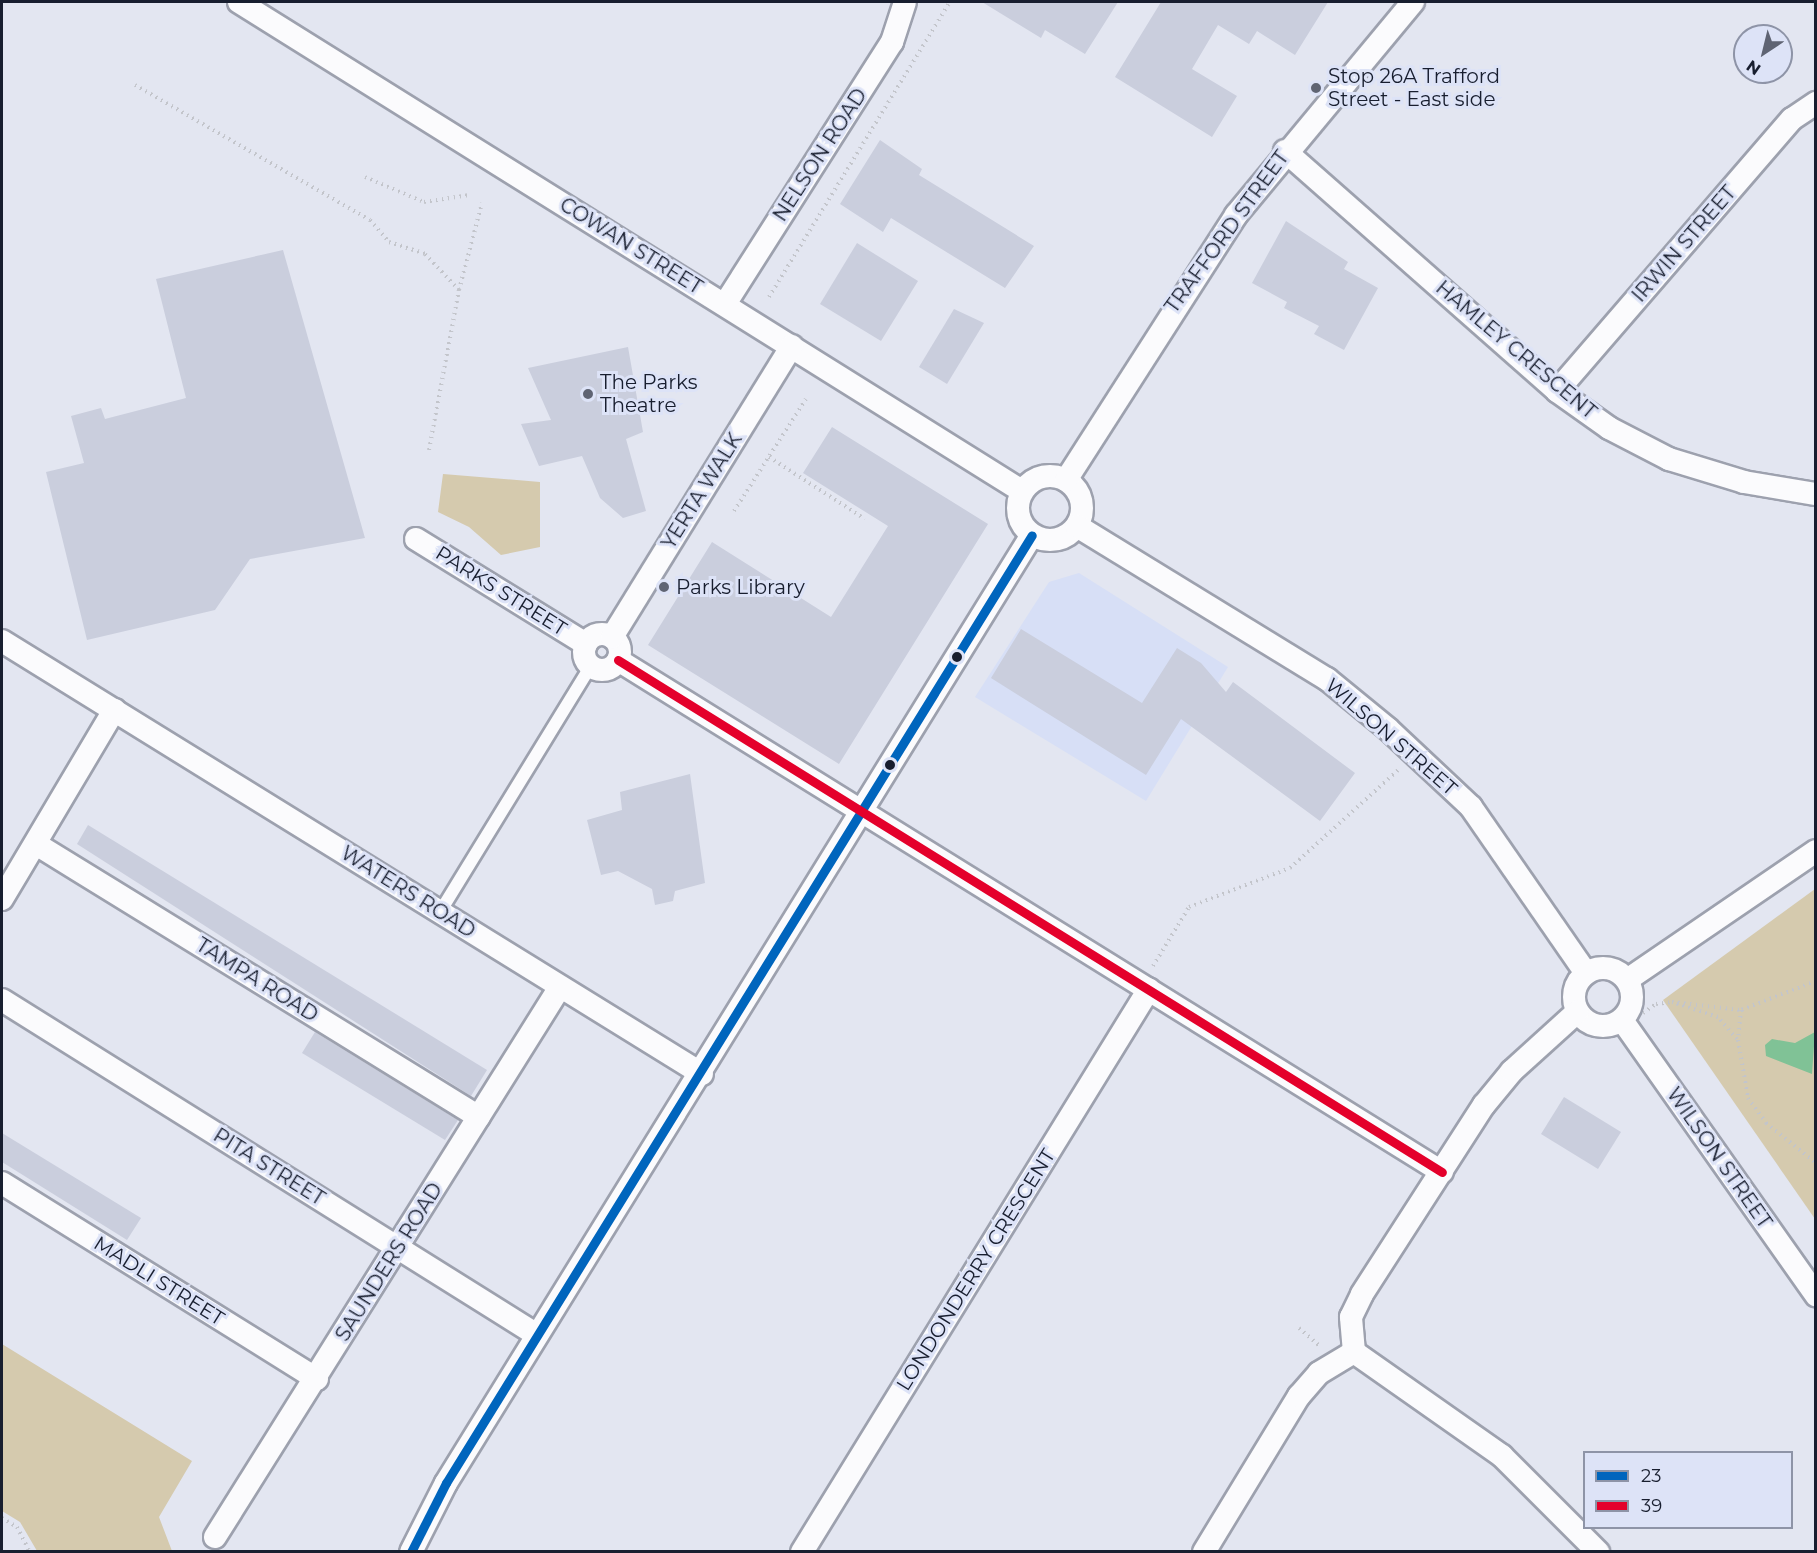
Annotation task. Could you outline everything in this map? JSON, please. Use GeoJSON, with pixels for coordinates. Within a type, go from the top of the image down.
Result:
{"type":"FeatureCollection","features":[{"type":"Feature","properties":{"kind":"street","name":"COWAN STREET"},"geometry":{"type":"LineString","coordinates":[[239,2],[1022,491]]}},
{"type":"Feature","properties":{"kind":"street","name":"NELSON ROAD"},"geometry":{"type":"LineString","coordinates":[[725,304],[892,42],[905,2]]}},
{"type":"Feature","properties":{"kind":"street","name":"TRAFFORD STREET"},"geometry":{"type":"LineString","coordinates":[[1066,480],[1166,317],[1285,151],[1413,2]]}},
{"type":"Feature","properties":{"kind":"street","name":"IRWIN STREET"},"geometry":{"type":"LineString","coordinates":[[1557,391],[1792,119],[1815,103]]}},
{"type":"Feature","properties":{"kind":"street","name":"HAMLEY CRESCENT"},"geometry":{"type":"LineString","coordinates":[[1285,151],[1557,391],[1609,428],[1669,459],[1744,482],[1815,494]]}},
{"type":"Feature","properties":{"kind":"street","name":"YERTA WALK"},"geometry":{"type":"LineString","coordinates":[[612,637],[792,346]]}},
{"type":"Feature","properties":{"kind":"street"},"geometry":{"type":"LineString","coordinates":[[1046,476],[1066,480],[1080,496],[1077,526],[1061,538],[1032,535],[1020,520],[1022,491],[1046,476]]}},
{"type":"Feature","properties":{"kind":"street","name":"WILSON STREET"},"geometry":{"type":"LineString","coordinates":[[1077,526],[1327,679],[1415,754],[1471,807],[1586,973]]}},
{"type":"Feature","properties":{"kind":"street"},"geometry":{"type":"LineString","coordinates":[[411,1551],[446,1483],[865,812],[1032,535]]}},
{"type":"Feature","properties":{"kind":"street","name":"PARKS STREET"},"geometry":{"type":"LineString","coordinates":[[416,539],[586,644]]}},
{"type":"Feature","properties":{"kind":"street"},"geometry":{"type":"LineString","coordinates":[[599,634],[612,637],[619,646],[618,660],[606,670],[591,666],[586,644],[599,634]]}},
{"type":"Feature","properties":{"kind":"street","name":"WATERS ROAD"},"geometry":{"type":"LineString","coordinates":[[2,640],[702,1074]]}},
{"type":"Feature","properties":{"kind":"street"},"geometry":{"type":"LineString","coordinates":[[618,660],[1442,1172]]}},
{"type":"Feature","properties":{"kind":"street"},"geometry":{"type":"LineString","coordinates":[[2,898],[114,710]]}},
{"type":"Feature","properties":{"kind":"street","name":"TAMPA ROAD"},"geometry":{"type":"LineString","coordinates":[[36,844],[479,1117]]}},
{"type":"Feature","properties":{"kind":"street"},"geometry":{"type":"LineString","coordinates":[[1627,980],[1815,851]]}},
{"type":"Feature","properties":{"kind":"street"},"geometry":{"type":"LineString","coordinates":[[1612,969],[1627,980],[1633,997],[1631,1018],[1603,1027],[1577,1012],[1574,996],[1586,973],[1612,969]]}},
{"type":"Feature","properties":{"kind":"street","name":"SAUNDERS ROAD"},"geometry":{"type":"LineString","coordinates":[[215,1537],[317,1379],[560,987]]}},
{"type":"Feature","properties":{"kind":"street","name":"LONDONDERRY CRESCENT"},"geometry":{"type":"LineString","coordinates":[[802,1551],[1145,987]]}},
{"type":"Feature","properties":{"kind":"street","name":"PITA STREET"},"geometry":{"type":"LineString","coordinates":[[2,1000],[537,1335]]}},
{"type":"Feature","properties":{"kind":"street"},"geometry":{"type":"LineString","coordinates":[[1354,1352],[1351,1317],[1362,1294],[1442,1172],[1512,1071],[1577,1012]]}},
{"type":"Feature","properties":{"kind":"street","name":"WILSON STREET"},"geometry":{"type":"LineString","coordinates":[[1631,1018],[1815,1295]]}},
{"type":"Feature","properties":{"kind":"street","name":"MADLI STREET"},"geometry":{"type":"LineString","coordinates":[[2,1183],[317,1379]]}},
{"type":"Feature","properties":{"kind":"street"},"geometry":{"type":"LineString","coordinates":[[1204,1551],[1299,1396],[1319,1373],[1354,1352]]}},
{"type":"Feature","properties":{"kind":"street"},"geometry":{"type":"LineString","coordinates":[[1354,1352],[1502,1456],[1598,1551]]}},
{"type":"Feature","properties":{"kind":"lane"},"geometry":{"type":"LineString","coordinates":[[440,912],[591,666]]}},
{"type":"Feature","properties":{"kind":"path"},"geometry":{"type":"LineString","coordinates":[[769,297],[950,2]]}},
{"type":"Feature","properties":{"kind":"path"},"geometry":{"type":"LineString","coordinates":[[135,85],[370,220],[389,242],[425,254],[459,290]]}},
{"type":"Feature","properties":{"kind":"path"},"geometry":{"type":"LineString","coordinates":[[365,177],[424,202],[469,195]]}},
{"type":"Feature","properties":{"kind":"path"},"geometry":{"type":"LineString","coordinates":[[429,450],[459,290],[482,203]]}},
{"type":"Feature","properties":{"kind":"path"},"geometry":{"type":"LineString","coordinates":[[734,511],[806,399]]}},
{"type":"Feature","properties":{"kind":"path"},"geometry":{"type":"LineString","coordinates":[[768,457],[866,519]]}},
{"type":"Feature","properties":{"kind":"path"},"geometry":{"type":"LineString","coordinates":[[1145,987],[1189,907],[1290,868],[1415,754]]}},
{"type":"Feature","properties":{"kind":"path"},"geometry":{"type":"LineString","coordinates":[[1631,1018],[1656,1004],[1672,1002],[1741,1010],[1815,981]]}},
{"type":"Feature","properties":{"kind":"path"},"geometry":{"type":"LineString","coordinates":[[1672,1002],[1718,1017],[1737,1040]]}},
{"type":"Feature","properties":{"kind":"path"},"geometry":{"type":"LineString","coordinates":[[1741,1010],[1737,1040],[1748,1098],[1766,1123],[1815,1163]]}},
{"type":"Feature","properties":{"kind":"path"},"geometry":{"type":"LineString","coordinates":[[1299,1328],[1321,1347]]}},
{"type":"Feature","properties":{"kind":"path"},"geometry":{"type":"LineString","coordinates":[[2,1518],[17,1527],[30,1551]]}},
{"type":"Feature","properties":{"kind":"shaded area"},"geometry":{"type":"Polygon","coordinates":[[[443,474],[540,482],[540,547],[501,555],[469,527],[438,512],[443,474]]]}},
{"type":"Feature","properties":{"kind":"shaded area"},"geometry":{"type":"Polygon","coordinates":[[[1079,573],[1228,667],[1146,801],[975,697],[1049,582],[1079,573]]]}},
{"type":"Feature","properties":{"kind":"shaded area"},"geometry":{"type":"Polygon","coordinates":[[[1815,889],[1815,1219],[1663,1000],[1815,889]]]}},
{"type":"Feature","properties":{"kind":"shaded area"},"geometry":{"type":"Polygon","coordinates":[[[1815,1032],[1812,1074],[1766,1056],[1765,1045],[1772,1039],[1795,1043],[1815,1032]]]}},
{"type":"Feature","properties":{"kind":"shaded area"},"geometry":{"type":"Polygon","coordinates":[[[2,1344],[192,1461],[159,1517],[172,1551],[37,1551],[20,1522],[2,1511],[2,1344]]]}},
{"type":"Feature","properties":{"kind":"building"},"geometry":{"type":"Polygon","coordinates":[[[982,2],[1118,2],[1085,54],[1045,30],[1041,38],[982,2]]]}},
{"type":"Feature","properties":{"kind":"building"},"geometry":{"type":"Polygon","coordinates":[[[1161,2],[1328,2],[1295,55],[1257,31],[1249,44],[1218,25],[1192,69],[1237,96],[1212,137],[1115,77],[1161,2]]]}},
{"type":"Feature","properties":{"kind":"building"},"geometry":{"type":"Polygon","coordinates":[[[880,140],[922,169],[919,175],[1034,246],[1005,288],[891,218],[883,232],[840,204],[880,140]]]}},
{"type":"Feature","properties":{"kind":"building"},"geometry":{"type":"Polygon","coordinates":[[[1286,221],[1348,262],[1344,269],[1378,288],[1344,350],[1314,334],[1319,326],[1284,308],[1287,302],[1252,283],[1286,221]]]}},
{"type":"Feature","properties":{"kind":"building"},"geometry":{"type":"Polygon","coordinates":[[[857,243],[918,281],[881,341],[820,304],[857,243]]]}},
{"type":"Feature","properties":{"kind":"building"},"geometry":{"type":"Polygon","coordinates":[[[283,250],[365,538],[250,559],[215,610],[87,640],[46,472],[84,463],[71,416],[101,408],[105,419],[186,398],[156,279],[283,250]]]}},
{"type":"Feature","properties":{"kind":"building"},"geometry":{"type":"Polygon","coordinates":[[[954,309],[984,323],[947,384],[919,367],[954,309]]]}},
{"type":"Feature","properties":{"kind":"building","name":"The Parks Theatre"},"geometry":{"type":"Polygon","coordinates":[[[628,347],[643,432],[626,439],[646,511],[623,518],[600,498],[582,456],[539,466],[521,424],[551,420],[528,368],[628,347]]]}},
{"type":"Feature","properties":{"kind":"building"},"geometry":{"type":"Polygon","coordinates":[[[832,427],[988,524],[839,764],[648,645],[712,542],[831,617],[888,526],[803,473],[832,427]]]}},
{"type":"Feature","properties":{"kind":"building"},"geometry":{"type":"Polygon","coordinates":[[[1021,629],[1142,703],[1177,648],[1201,663],[1226,692],[1233,682],[1355,773],[1320,821],[1181,719],[1146,775],[991,678],[1021,629]]]}},
{"type":"Feature","properties":{"kind":"building"},"geometry":{"type":"Polygon","coordinates":[[[690,774],[705,883],[675,891],[673,901],[655,905],[652,889],[618,871],[601,875],[587,820],[622,810],[620,792],[690,774]]]}},
{"type":"Feature","properties":{"kind":"building"},"geometry":{"type":"Polygon","coordinates":[[[88,825],[487,1070],[471,1096],[77,844],[88,825]]]}},
{"type":"Feature","properties":{"kind":"building"},"geometry":{"type":"Polygon","coordinates":[[[315,1032],[458,1120],[445,1140],[302,1053],[315,1032]]]}},
{"type":"Feature","properties":{"kind":"building"},"geometry":{"type":"Polygon","coordinates":[[[1564,1097],[1621,1132],[1598,1169],[1541,1134],[1564,1097]]]}},
{"type":"Feature","properties":{"kind":"building"},"geometry":{"type":"Polygon","coordinates":[[[2,1133],[141,1218],[127,1240],[2,1162],[2,1133]]]}},
{"type":"Feature","properties":{"kind":"transit line","name":"23"},"geometry":{"type":"LineString","coordinates":[[411,1552],[446,1483],[1032,535]]}},
{"type":"Feature","properties":{"kind":"transit line","name":"39"},"geometry":{"type":"LineString","coordinates":[[618,660],[1442,1172]]}},
{"type":"Feature","properties":{"kind":"place","name":"Stop 26A Trafford Street - East side"},"geometry":{"type":"Point","coordinates":[1316,88]}},
{"type":"Feature","properties":{"kind":"place","name":"The Parks Theatre"},"geometry":{"type":"Point","coordinates":[588,394]}},
{"type":"Feature","properties":{"kind":"place","name":"Parks Library"},"geometry":{"type":"Point","coordinates":[664,587]}}]}
